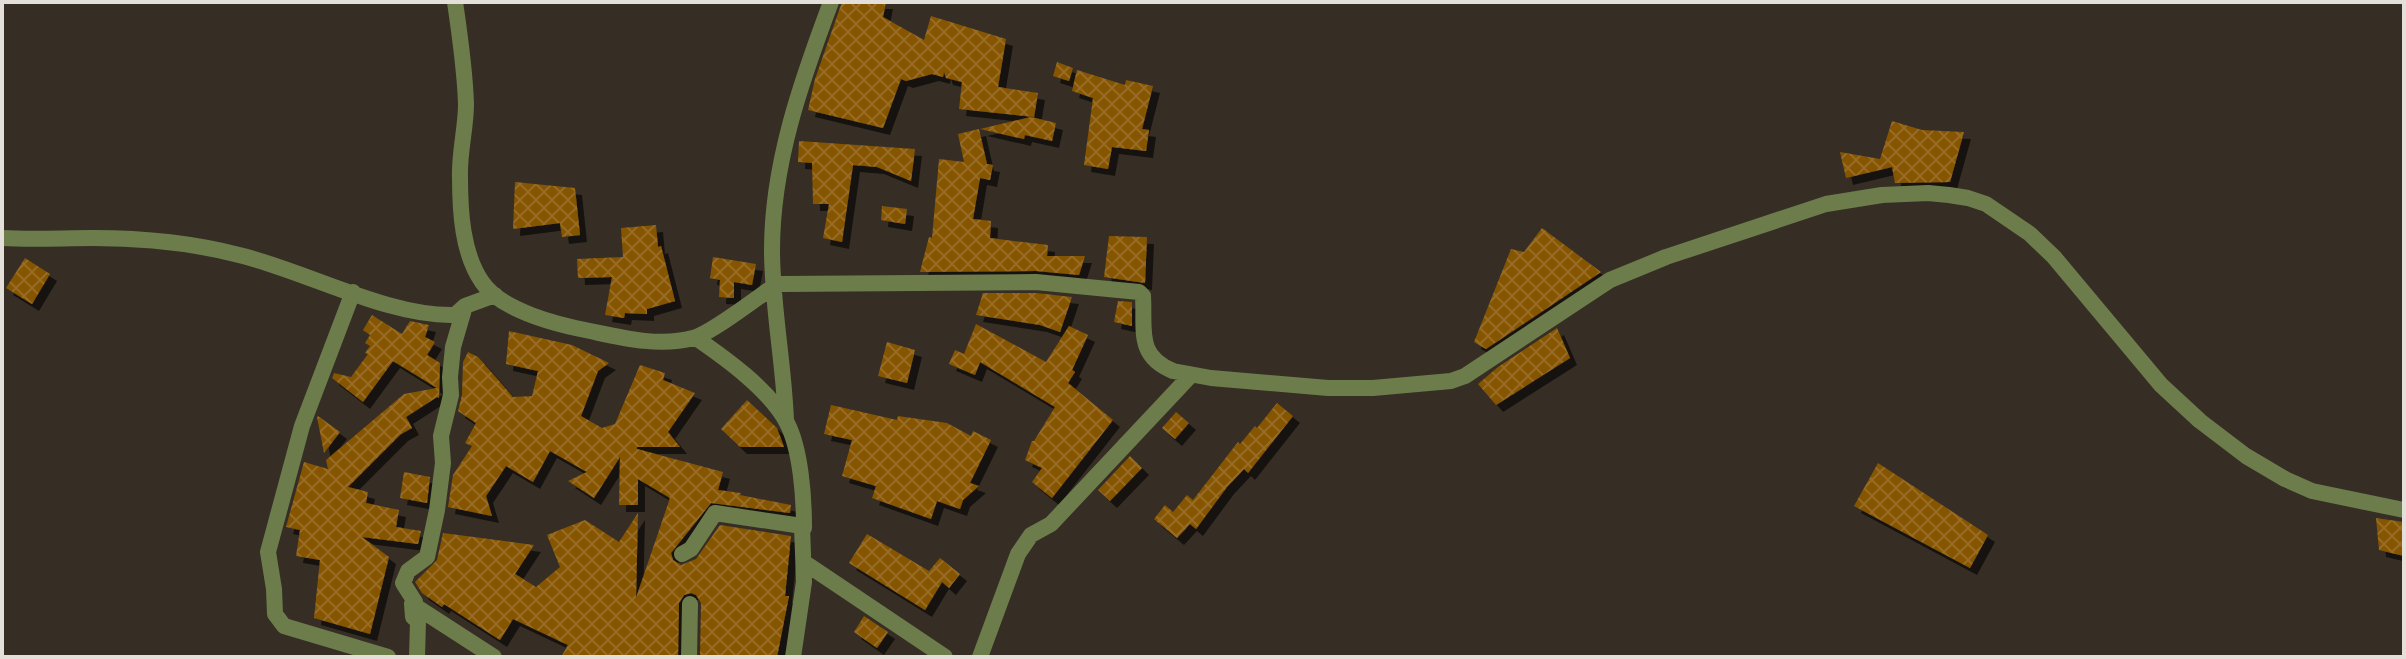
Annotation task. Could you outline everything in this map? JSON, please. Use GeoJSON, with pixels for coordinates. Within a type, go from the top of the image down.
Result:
{"type":"FeatureCollection","features":[{"type":"Feature","properties":{"kind":"street"},"geometry":{"type":"LineString","coordinates":[[455,2],[466,107],[460,176],[469,256],[483,283],[495,295],[528,314],[585,330],[632,339],[667,341],[696,338],[774,286],[1021,282],[1134,290],[1143,296],[1144,340],[1151,357],[1163,367],[1191,375],[1328,388],[1373,388],[1451,381],[1465,376],[1610,280],[1666,257],[1826,204],[1882,195],[1949,195],[1986,204],[2030,234],[2054,257],[2161,385],[2200,421],[2246,456],[2312,491],[2404,510]]}},
{"type":"Feature","properties":{"kind":"street"},"geometry":{"type":"LineString","coordinates":[[682,554],[691,549],[715,513],[804,528],[798,467],[786,421],[772,250],[784,142],[831,2]]}},
{"type":"Feature","properties":{"kind":"street"},"geometry":{"type":"LineString","coordinates":[[2,238],[94,238],[206,247],[241,255],[432,316],[455,315],[465,306],[495,295]]}},
{"type":"Feature","properties":{"kind":"street"},"geometry":{"type":"LineString","coordinates":[[353,292],[302,426],[268,552],[275,614],[284,626],[388,657]]}},
{"type":"Feature","properties":{"kind":"street"},"geometry":{"type":"LineString","coordinates":[[417,657],[418,621],[413,617],[412,604],[415,602],[404,587],[404,577],[427,557],[443,463],[441,436],[451,395],[453,347],[465,306]]}},
{"type":"Feature","properties":{"kind":"street"},"geometry":{"type":"LineString","coordinates":[[696,338],[760,390],[786,421]]}},
{"type":"Feature","properties":{"kind":"street"},"geometry":{"type":"LineString","coordinates":[[980,657],[1018,554],[1031,535],[1051,524],[1191,375]]}},
{"type":"Feature","properties":{"kind":"street"},"geometry":{"type":"LineString","coordinates":[[793,657],[805,563],[802,526]]}},
{"type":"Feature","properties":{"kind":"street"},"geometry":{"type":"LineString","coordinates":[[805,563],[945,657]]}},
{"type":"Feature","properties":{"kind":"street"},"geometry":{"type":"LineString","coordinates":[[412,604],[494,657]]}},
{"type":"Feature","properties":{"kind":"street"},"geometry":{"type":"LineString","coordinates":[[689,657],[690,604]]}},
{"type":"Feature","properties":{"kind":"building"},"geometry":{"type":"Polygon","coordinates":[[[842,2],[886,2],[883,17],[924,40],[931,16],[1006,39],[998,87],[1038,93],[1034,117],[959,109],[962,82],[946,78],[944,72],[943,77],[932,74],[906,81],[901,79],[883,128],[808,110],[815,79],[842,2]]]}},
{"type":"Feature","properties":{"kind":"building"},"geometry":{"type":"Polygon","coordinates":[[[1057,62],[1073,68],[1069,81],[1053,76],[1057,62]]]}},
{"type":"Feature","properties":{"kind":"building"},"geometry":{"type":"Polygon","coordinates":[[[1077,70],[1125,85],[1126,80],[1153,86],[1142,129],[1149,130],[1146,151],[1112,147],[1108,169],[1084,165],[1093,98],[1072,91],[1077,70]]]}},
{"type":"Feature","properties":{"kind":"building"},"geometry":{"type":"Polygon","coordinates":[[[1031,117],[1056,123],[1052,141],[1025,135],[1024,139],[980,129],[1031,117]]]}},
{"type":"Feature","properties":{"kind":"building"},"geometry":{"type":"Polygon","coordinates":[[[1892,121],[1922,130],[1964,132],[1950,182],[1895,183],[1892,167],[1846,178],[1840,152],[1880,159],[1892,121]]]}},
{"type":"Feature","properties":{"kind":"building"},"geometry":{"type":"Polygon","coordinates":[[[979,129],[987,164],[993,165],[990,180],[980,178],[973,219],[991,221],[990,238],[1048,245],[1047,256],[1085,256],[1079,275],[1036,271],[920,272],[929,237],[932,238],[939,159],[964,162],[958,134],[979,129]]]}},
{"type":"Feature","properties":{"kind":"building"},"geometry":{"type":"Polygon","coordinates":[[[799,141],[915,149],[911,181],[877,167],[853,165],[842,242],[823,238],[829,204],[813,204],[812,163],[798,162],[799,141]]]}},
{"type":"Feature","properties":{"kind":"building"},"geometry":{"type":"Polygon","coordinates":[[[515,182],[575,188],[580,235],[562,237],[560,223],[513,229],[515,182]]]}},
{"type":"Feature","properties":{"kind":"building"},"geometry":{"type":"Polygon","coordinates":[[[882,206],[907,209],[905,224],[881,220],[882,206]]]}},
{"type":"Feature","properties":{"kind":"building"},"geometry":{"type":"Polygon","coordinates":[[[656,225],[658,247],[661,246],[675,301],[647,309],[647,314],[625,313],[624,318],[605,315],[612,277],[578,278],[577,259],[623,257],[621,228],[656,225]]]}},
{"type":"Feature","properties":{"kind":"building"},"geometry":{"type":"Polygon","coordinates":[[[1542,228],[1601,272],[1486,349],[1474,342],[1511,249],[1524,252],[1542,228]]]}},
{"type":"Feature","properties":{"kind":"building"},"geometry":{"type":"Polygon","coordinates":[[[1109,236],[1147,237],[1145,283],[1104,277],[1109,236]]]}},
{"type":"Feature","properties":{"kind":"building"},"geometry":{"type":"Polygon","coordinates":[[[713,257],[756,264],[752,285],[734,282],[734,298],[719,297],[720,280],[710,278],[713,257]]]}},
{"type":"Feature","properties":{"kind":"building"},"geometry":{"type":"Polygon","coordinates":[[[25,258],[50,274],[32,304],[6,288],[25,258]]]}},
{"type":"Feature","properties":{"kind":"building"},"geometry":{"type":"Polygon","coordinates":[[[983,293],[1072,297],[1060,332],[1040,325],[976,315],[983,293]]]}},
{"type":"Feature","properties":{"kind":"building"},"geometry":{"type":"Polygon","coordinates":[[[1118,301],[1132,302],[1132,326],[1114,322],[1118,301]]]}},
{"type":"Feature","properties":{"kind":"building"},"geometry":{"type":"Polygon","coordinates":[[[372,315],[402,334],[410,321],[429,325],[425,337],[435,342],[427,355],[440,363],[439,398],[406,417],[412,428],[401,434],[348,487],[368,492],[366,503],[399,510],[396,527],[421,531],[418,544],[362,537],[389,557],[370,634],[314,618],[320,560],[296,556],[300,530],[286,527],[304,462],[328,469],[326,460],[404,394],[437,388],[393,361],[363,402],[332,378],[334,373],[351,377],[368,354],[365,353],[370,346],[365,343],[370,335],[363,330],[372,315]]]}},
{"type":"Feature","properties":{"kind":"building"},"geometry":{"type":"Polygon","coordinates":[[[976,324],[1046,362],[1069,326],[1088,335],[1068,383],[1113,420],[1052,498],[1032,482],[1042,468],[1025,460],[1032,441],[1055,407],[980,362],[975,375],[949,364],[955,350],[964,354],[976,324]]]}},
{"type":"Feature","properties":{"kind":"building"},"geometry":{"type":"Polygon","coordinates":[[[1557,328],[1570,358],[1496,405],[1478,384],[1557,328]]]}},
{"type":"Feature","properties":{"kind":"building"},"geometry":{"type":"Polygon","coordinates":[[[509,331],[572,345],[609,363],[598,371],[581,416],[602,428],[615,424],[640,365],[665,373],[663,380],[695,393],[668,432],[680,447],[637,449],[723,472],[718,490],[791,505],[790,513],[711,503],[671,553],[673,560],[681,565],[696,559],[720,525],[791,536],[785,596],[789,596],[777,657],[700,657],[701,603],[691,593],[684,595],[679,603],[678,657],[561,657],[568,645],[513,619],[500,640],[422,593],[415,582],[437,560],[443,533],[534,545],[515,574],[536,587],[560,567],[547,535],[585,520],[619,542],[638,513],[636,598],[670,498],[638,479],[638,505],[619,505],[620,457],[594,498],[568,481],[587,472],[550,451],[533,482],[506,466],[486,496],[492,516],[448,507],[453,475],[472,446],[465,443],[476,423],[458,411],[463,362],[468,352],[478,357],[513,397],[532,396],[538,371],[506,364],[509,331]]]}},
{"type":"Feature","properties":{"kind":"building"},"geometry":{"type":"Polygon","coordinates":[[[887,342],[915,350],[907,383],[878,376],[887,342]]]}},
{"type":"Feature","properties":{"kind":"building"},"geometry":{"type":"Polygon","coordinates":[[[747,400],[777,428],[784,447],[740,447],[721,429],[747,400]]]}},
{"type":"Feature","properties":{"kind":"building"},"geometry":{"type":"Polygon","coordinates":[[[1277,403],[1293,416],[1248,473],[1244,469],[1227,487],[1196,529],[1190,524],[1177,538],[1154,519],[1165,505],[1173,512],[1187,495],[1193,500],[1238,442],[1240,444],[1255,426],[1257,428],[1277,403]]]}},
{"type":"Feature","properties":{"kind":"building"},"geometry":{"type":"Polygon","coordinates":[[[831,405],[897,420],[898,416],[947,423],[971,436],[973,431],[991,440],[970,483],[979,486],[963,500],[960,509],[937,501],[931,519],[872,498],[876,486],[842,476],[852,440],[824,434],[831,405]]]}},
{"type":"Feature","properties":{"kind":"building"},"geometry":{"type":"Polygon","coordinates":[[[1176,412],[1189,423],[1175,439],[1162,428],[1176,412]]]}},
{"type":"Feature","properties":{"kind":"building"},"geometry":{"type":"Polygon","coordinates":[[[317,417],[340,432],[324,453],[317,417]]]}},
{"type":"Feature","properties":{"kind":"building"},"geometry":{"type":"Polygon","coordinates":[[[1130,456],[1142,468],[1110,501],[1098,490],[1130,456]]]}},
{"type":"Feature","properties":{"kind":"building"},"geometry":{"type":"Polygon","coordinates":[[[1878,463],[1988,535],[1970,568],[1854,506],[1878,463]]]}},
{"type":"Feature","properties":{"kind":"building"},"geometry":{"type":"Polygon","coordinates":[[[404,472],[430,477],[427,503],[400,498],[404,472]]]}},
{"type":"Feature","properties":{"kind":"building"},"geometry":{"type":"Polygon","coordinates":[[[2376,518],[2404,522],[2404,556],[2379,550],[2376,518]]]}},
{"type":"Feature","properties":{"kind":"building"},"geometry":{"type":"Polygon","coordinates":[[[867,534],[929,571],[940,558],[960,574],[949,588],[942,582],[925,610],[849,563],[867,534]]]}},
{"type":"Feature","properties":{"kind":"building"},"geometry":{"type":"Polygon","coordinates":[[[864,616],[888,632],[877,648],[854,632],[864,616]]]}}]}
